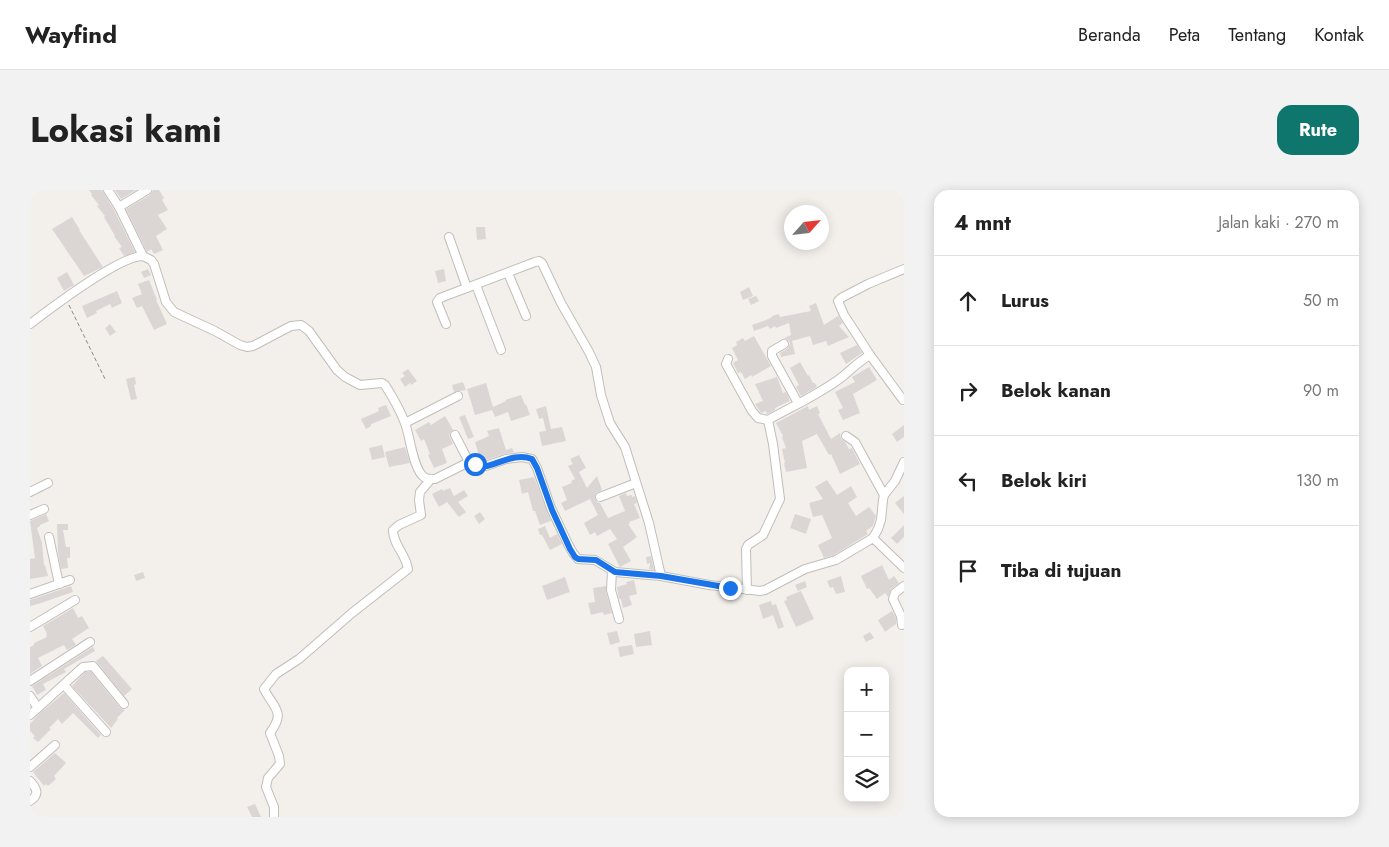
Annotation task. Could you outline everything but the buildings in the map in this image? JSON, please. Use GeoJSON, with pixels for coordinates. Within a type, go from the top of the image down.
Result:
{"type":"FeatureCollection","features":[{"type":"Feature","properties":{"kind":"street"},"geometry":{"type":"LineString","coordinates":[[108,190],[119,207],[143,256]]}},
{"type":"Feature","properties":{"kind":"street"},"geometry":{"type":"LineString","coordinates":[[119,207],[147,190]]}},
{"type":"Feature","properties":{"kind":"street"},"geometry":{"type":"LineString","coordinates":[[449,237],[467,288]]}},
{"type":"Feature","properties":{"kind":"street"},"geometry":{"type":"LineString","coordinates":[[30,324],[116,266],[132,258],[143,256],[154,264],[166,302],[174,312],[247,347],[253,346],[291,326],[301,325],[309,331],[337,370],[345,377],[360,386],[379,383],[385,385],[405,423],[419,470],[424,477],[431,479],[442,476],[469,462],[486,466],[506,459],[522,457],[532,459],[552,510],[575,557],[581,560],[596,560],[612,571],[661,576],[747,590],[765,590],[805,569],[836,560],[873,538],[881,520],[884,495],[895,482],[904,462]]}},
{"type":"Feature","properties":{"kind":"street"},"geometry":{"type":"LineString","coordinates":[[446,324],[437,302],[438,300],[535,262],[539,261],[542,263],[561,303],[596,367],[601,395],[610,423],[624,447],[651,532],[661,576]]}},
{"type":"Feature","properties":{"kind":"street"},"geometry":{"type":"LineString","coordinates":[[903,400],[870,355],[844,315],[838,301],[868,284],[904,269]]}},
{"type":"Feature","properties":{"kind":"street"},"geometry":{"type":"LineString","coordinates":[[508,273],[526,316]]}},
{"type":"Feature","properties":{"kind":"street"},"geometry":{"type":"LineString","coordinates":[[476,285],[501,350]]}},
{"type":"Feature","properties":{"kind":"street"},"geometry":{"type":"LineString","coordinates":[[784,344],[772,351],[772,356],[798,403]]}},
{"type":"Feature","properties":{"kind":"street"},"geometry":{"type":"LineString","coordinates":[[728,359],[726,364],[752,412],[758,418],[768,420],[842,377],[858,362],[870,355]]}},
{"type":"Feature","properties":{"kind":"street"},"geometry":{"type":"LineString","coordinates":[[405,423],[458,396]]}},
{"type":"Feature","properties":{"kind":"street"},"geometry":{"type":"LineString","coordinates":[[747,590],[746,549],[748,545],[763,535],[780,500],[768,420]]}},
{"type":"Feature","properties":{"kind":"street"},"geometry":{"type":"LineString","coordinates":[[454,435],[469,462]]}},
{"type":"Feature","properties":{"kind":"street"},"geometry":{"type":"LineString","coordinates":[[846,436],[855,442],[884,495]]}},
{"type":"Feature","properties":{"kind":"street"},"geometry":{"type":"LineString","coordinates":[[274,817],[274,807],[266,787],[268,778],[280,764],[279,756],[270,733],[279,718],[264,688],[276,674],[299,659],[352,613],[408,569],[407,561],[393,538],[393,530],[399,525],[421,515],[420,492],[431,479]]}},
{"type":"Feature","properties":{"kind":"street"},"geometry":{"type":"LineString","coordinates":[[30,492],[48,483]]}},
{"type":"Feature","properties":{"kind":"street"},"geometry":{"type":"LineString","coordinates":[[600,497],[636,484]]}},
{"type":"Feature","properties":{"kind":"street"},"geometry":{"type":"LineString","coordinates":[[30,515],[44,509]]}},
{"type":"Feature","properties":{"kind":"street"},"geometry":{"type":"LineString","coordinates":[[50,537],[59,584]]}},
{"type":"Feature","properties":{"kind":"street"},"geometry":{"type":"LineString","coordinates":[[873,538],[904,568]]}},
{"type":"Feature","properties":{"kind":"street"},"geometry":{"type":"LineString","coordinates":[[612,571],[611,590],[619,620]]}},
{"type":"Feature","properties":{"kind":"street"},"geometry":{"type":"LineString","coordinates":[[30,594],[70,580]]}},
{"type":"Feature","properties":{"kind":"street"},"geometry":{"type":"LineString","coordinates":[[902,625],[900,614],[893,599],[895,593],[904,586]]}},
{"type":"Feature","properties":{"kind":"street"},"geometry":{"type":"LineString","coordinates":[[30,626],[75,600]]}},
{"type":"Feature","properties":{"kind":"street"},"geometry":{"type":"LineString","coordinates":[[30,681],[90,642]]}},
{"type":"Feature","properties":{"kind":"street"},"geometry":{"type":"LineString","coordinates":[[30,715],[83,667],[93,666],[124,704]]}},
{"type":"Feature","properties":{"kind":"street"},"geometry":{"type":"LineString","coordinates":[[64,685],[106,732]]}},
{"type":"Feature","properties":{"kind":"street"},"geometry":{"type":"LineString","coordinates":[[30,696],[38,708]]}},
{"type":"Feature","properties":{"kind":"street"},"geometry":{"type":"LineString","coordinates":[[30,767],[55,745]]}},
{"type":"Feature","properties":{"kind":"street"},"geometry":{"type":"LineString","coordinates":[[30,780],[35,786],[37,793],[30,801]]}},
{"type":"Feature","properties":{"kind":"path"},"geometry":{"type":"LineString","coordinates":[[66,298],[106,381]]}},
{"type":"Feature","properties":{"kind":"route"},"geometry":{"type":"LineString","coordinates":[[475,464],[486,466],[506,459],[522,457],[532,459],[552,510],[570,549],[578,559],[596,560],[615,572],[661,576],[730,588]]}}]}
